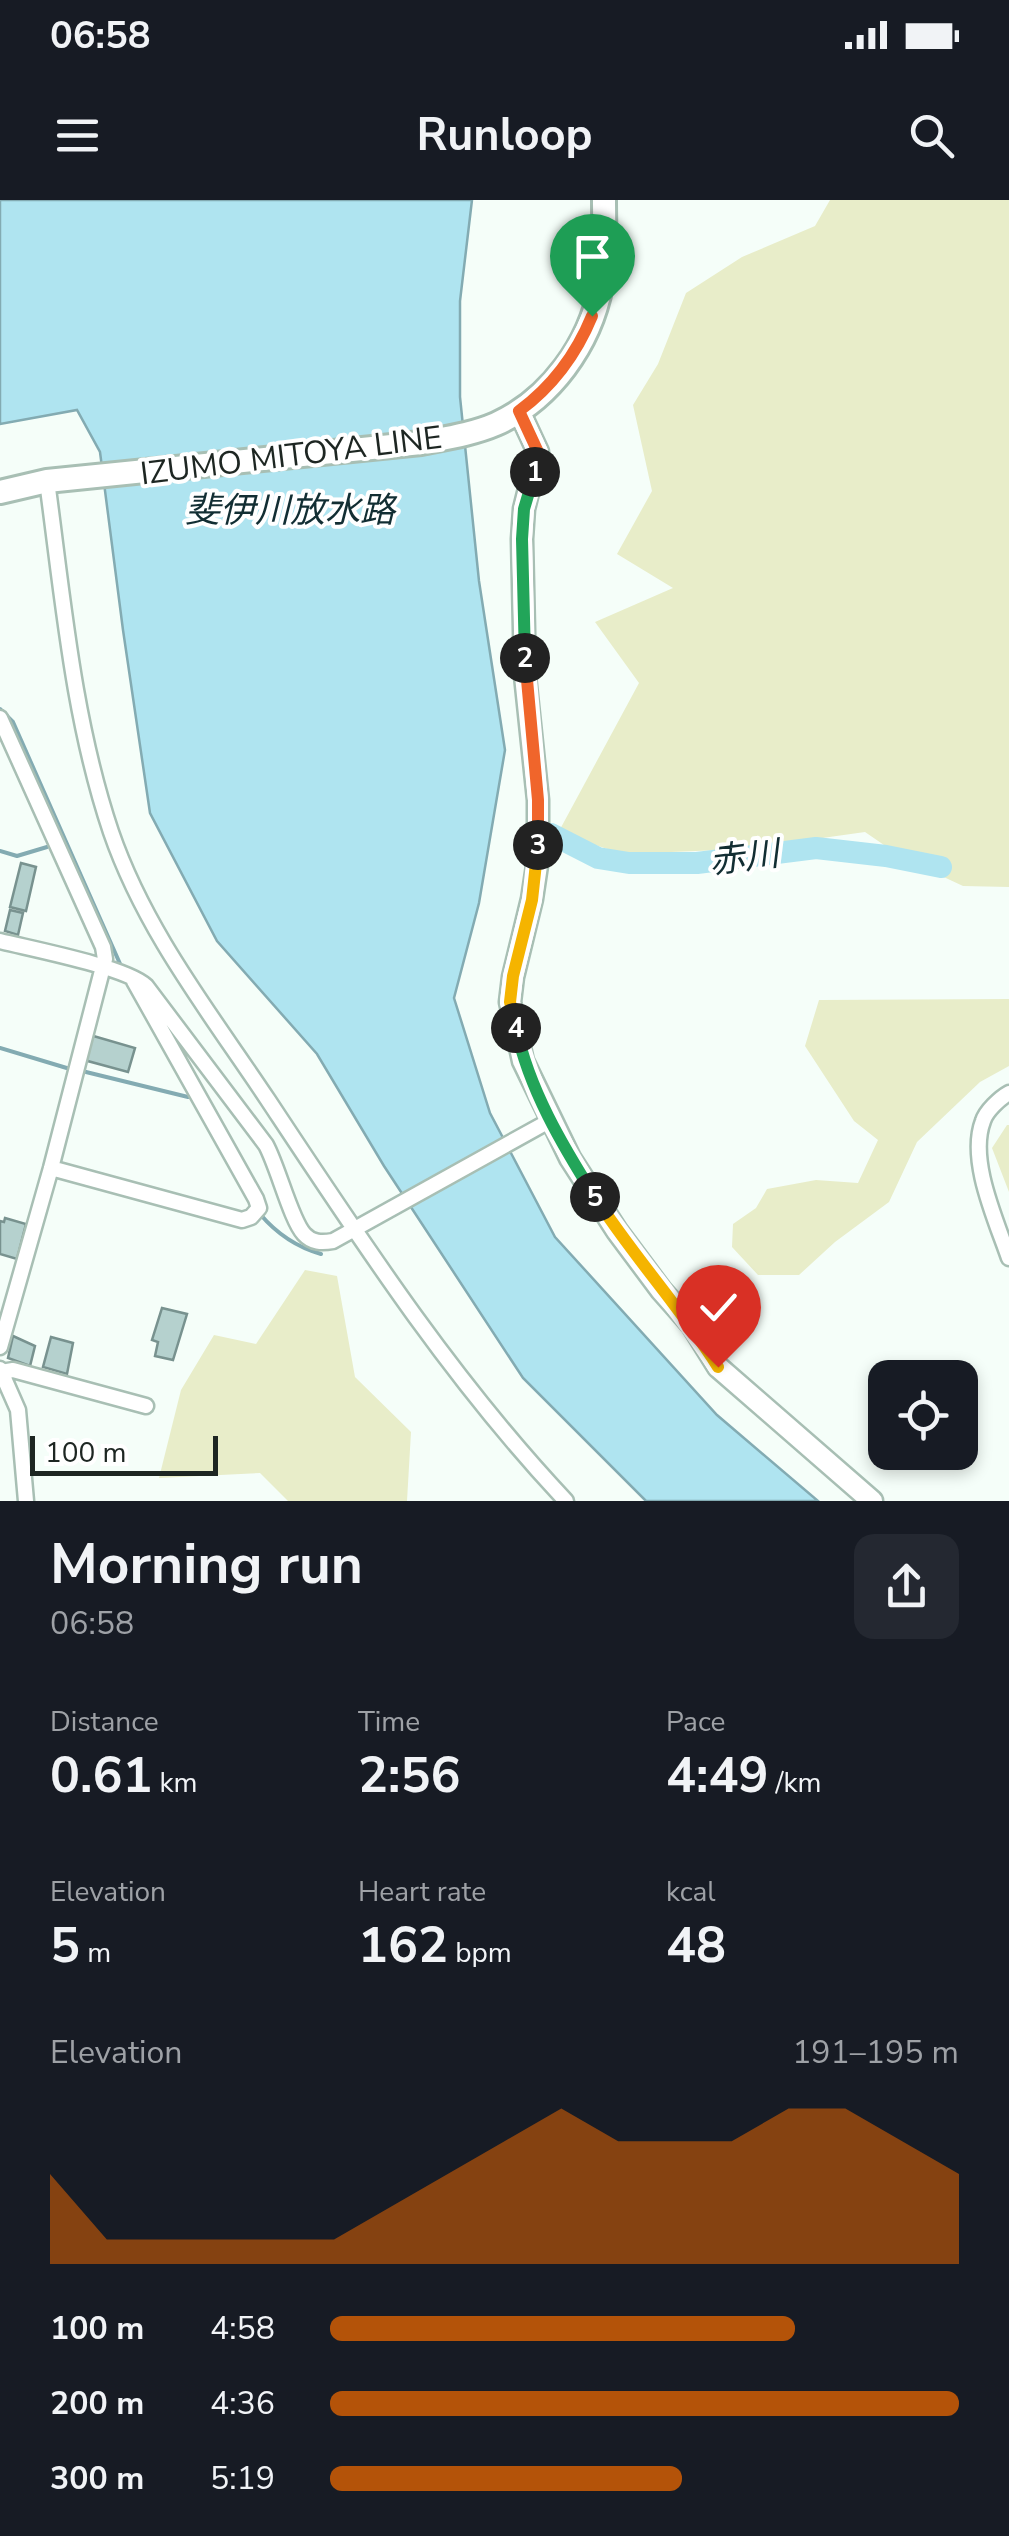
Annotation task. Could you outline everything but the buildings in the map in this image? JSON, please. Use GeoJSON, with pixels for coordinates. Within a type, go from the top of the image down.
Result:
{"type":"FeatureCollection","features":[{"type":"Feature","properties":{"kind":"main road","name":"IZUMO MITOYA LINE"},"geometry":{"type":"LineString","coordinates":[[0,492],[47,481],[421,443],[469,434],[496,424],[537,398],[568,364],[582,341],[601,286],[604,200]]}},
{"type":"Feature","properties":{"kind":"street"},"geometry":{"type":"LineString","coordinates":[[519,411],[538,452],[524,509],[522,539],[525,676],[538,800],[538,858],[510,1002],[543,1125],[661,1290],[692,1325],[718,1367],[872,1501]]}},
{"type":"Feature","properties":{"kind":"street"},"geometry":{"type":"LineString","coordinates":[[47,481],[77,700],[88,750],[111,831],[143,906],[200,1002],[414,1316],[516,1447],[566,1501]]}},
{"type":"Feature","properties":{"kind":"street"},"geometry":{"type":"LineString","coordinates":[[0,718],[103,947],[103,968],[0,1347]]}},
{"type":"Feature","properties":{"kind":"street"},"geometry":{"type":"LineString","coordinates":[[0,940],[127,975],[146,986],[266,1146],[302,1233],[316,1242],[334,1241],[543,1125]]}},
{"type":"Feature","properties":{"kind":"street"},"geometry":{"type":"LineString","coordinates":[[51,1168],[242,1220],[256,1211],[256,1200],[127,975]]}},
{"type":"Feature","properties":{"kind":"street"},"geometry":{"type":"LineString","coordinates":[[1009,1092],[983,1118],[977,1154],[1009,1258]]}},
{"type":"Feature","properties":{"kind":"street"},"geometry":{"type":"LineString","coordinates":[[26,1501],[18,1410],[1,1370],[146,1406]]}},
{"type":"Feature","properties":{"kind":"green space"},"geometry":{"type":"Polygon","coordinates":[[[830,200],[1009,200],[1009,887],[963,886],[903,858],[865,832],[744,849],[623,854],[558,833],[639,683],[595,622],[673,588],[617,554],[652,491],[633,405],[658,364],[686,293],[742,257],[815,226],[830,200]]]}},
{"type":"Feature","properties":{"kind":"green space"},"geometry":{"type":"Polygon","coordinates":[[[1009,999],[1009,1066],[980,1082],[917,1142],[889,1202],[799,1275],[758,1275],[732,1247],[733,1224],[756,1208],[767,1189],[816,1180],[858,1183],[878,1140],[854,1121],[805,1046],[819,1000],[1009,999]]]}},
{"type":"Feature","properties":{"kind":"green space"},"geometry":{"type":"Polygon","coordinates":[[[1009,1125],[1009,1192],[992,1148],[1009,1125]]]}},
{"type":"Feature","properties":{"kind":"green space"},"geometry":{"type":"Polygon","coordinates":[[[305,1270],[337,1276],[355,1377],[411,1432],[407,1501],[288,1501],[260,1473],[159,1478],[181,1390],[214,1335],[256,1344],[305,1270]]]}},
{"type":"Feature","properties":{"kind":"water","name":"斐伊川放水路"},"geometry":{"type":"Polygon","coordinates":[[[0,200],[472,200],[460,301],[460,397],[479,581],[505,750],[479,903],[454,998],[490,1113],[555,1237],[717,1415],[818,1501],[646,1501],[523,1378],[384,1166],[317,1054],[217,941],[150,813],[100,452],[77,410],[0,424],[0,200]]]}},
{"type":"Feature","properties":{"kind":"waterway"},"geometry":{"type":"LineString","coordinates":[[0,709],[13,722],[121,966]]}},
{"type":"Feature","properties":{"kind":"waterway","name":"赤川"},"geometry":{"type":"LineString","coordinates":[[551,834],[598,858],[629,863],[697,863],[816,848],[941,867]]}},
{"type":"Feature","properties":{"kind":"waterway"},"geometry":{"type":"LineString","coordinates":[[0,851],[17,856],[47,847]]}},
{"type":"Feature","properties":{"kind":"waterway"},"geometry":{"type":"LineString","coordinates":[[0,1048],[70,1069]]}},
{"type":"Feature","properties":{"kind":"waterway"},"geometry":{"type":"LineString","coordinates":[[86,1072],[188,1097]]}},
{"type":"Feature","properties":{"kind":"waterway"},"geometry":{"type":"LineString","coordinates":[[260,1214],[288,1239],[321,1254]]}},
{"type":"Feature","properties":{"kind":"route"},"geometry":{"type":"LineString","coordinates":[[592,316],[568,364],[537,398],[519,411],[538,452],[524,509],[522,539],[525,676],[538,800],[538,858],[510,1002],[523,1061],[570,1158],[618,1232],[692,1325],[718,1367]]}}]}
